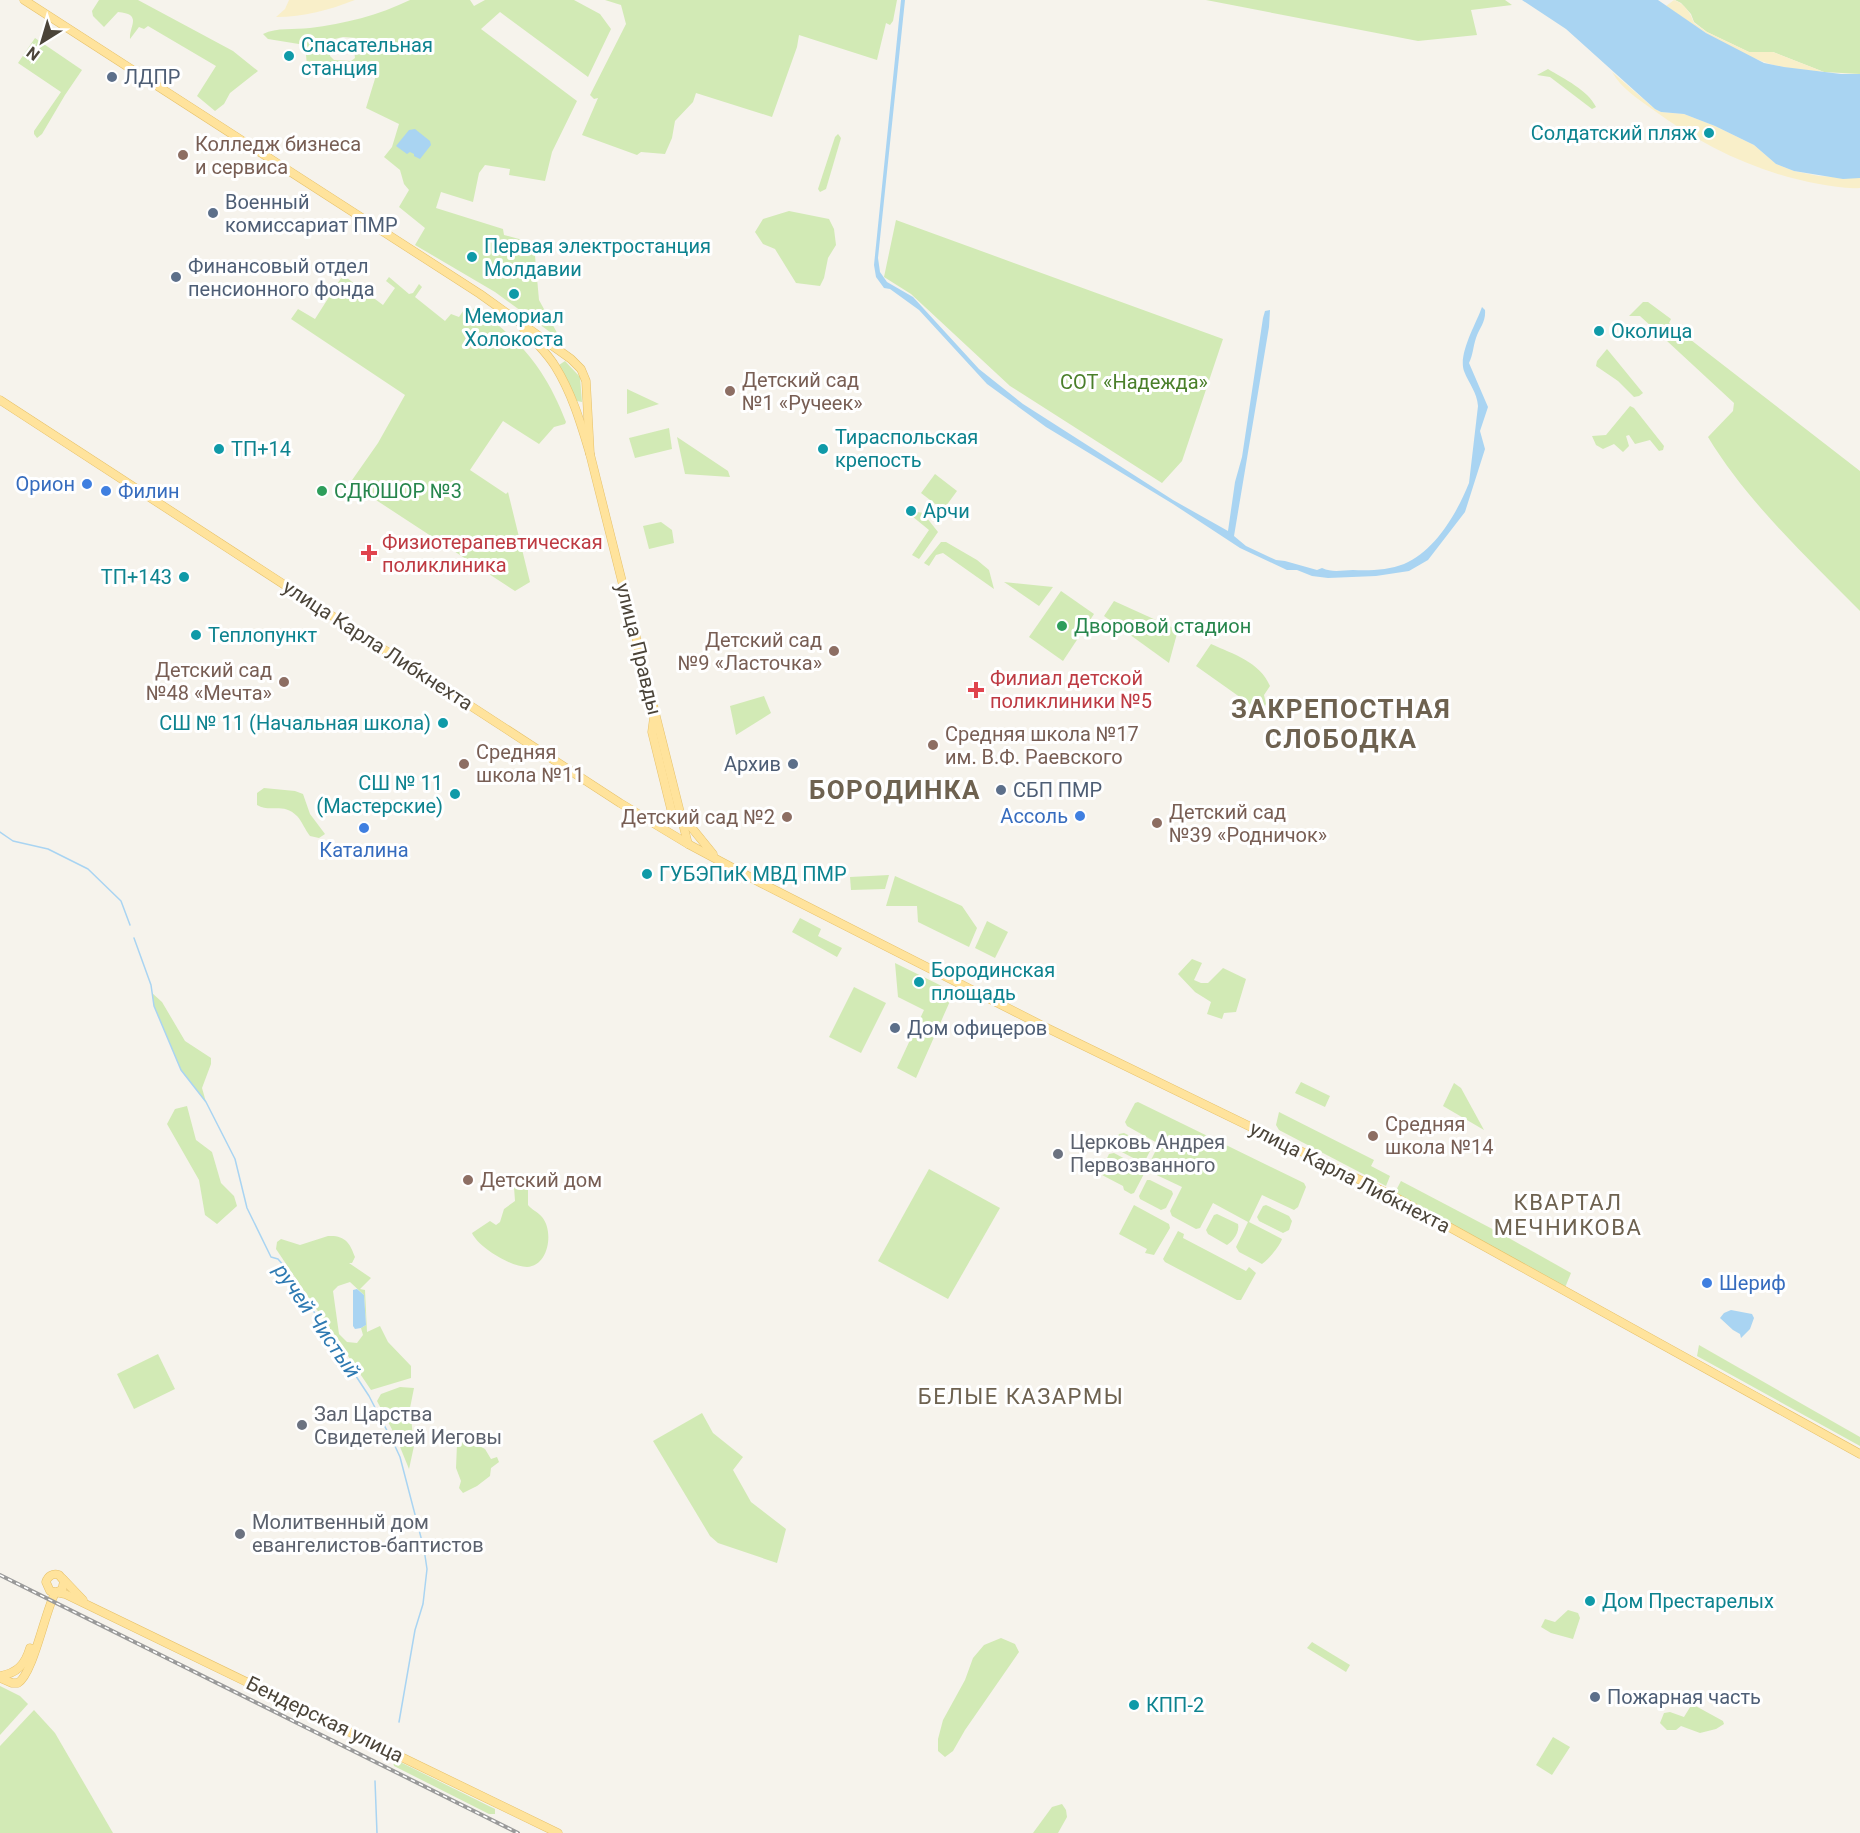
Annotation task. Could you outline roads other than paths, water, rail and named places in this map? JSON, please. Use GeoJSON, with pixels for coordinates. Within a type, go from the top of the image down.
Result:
{"type":"FeatureCollection","features":[{"type":"Feature","properties":{"kind":"main road"},"geometry":{"type":"LineString","coordinates":[[24,0],[473,290],[566,355]]}},
{"type":"Feature","properties":{"kind":"main road","name":"улица Правды"},"geometry":{"type":"LineString","coordinates":[[513,318],[555,365],[574,406],[590,454],[688,844]]}},
{"type":"Feature","properties":{"kind":"main road"},"geometry":{"type":"LineString","coordinates":[[555,365],[558,358],[566,355]]}},
{"type":"Feature","properties":{"kind":"main road","name":"улица Правды"},"geometry":{"type":"LineString","coordinates":[[566,355],[585,375],[590,454]]}},
{"type":"Feature","properties":{"kind":"main road","name":"улица Карла Либкнехта"},"geometry":{"type":"LineString","coordinates":[[0,400],[688,844],[1051,1030],[1392,1196],[1860,1454]]}},
{"type":"Feature","properties":{"kind":"main road"},"geometry":{"type":"LineString","coordinates":[[574,406],[584,407],[588,403]]}},
{"type":"Feature","properties":{"kind":"main road"},"geometry":{"type":"LineString","coordinates":[[654,824],[664,825],[669,822],[672,813],[651,732],[655,713]]}},
{"type":"Feature","properties":{"kind":"main road"},"geometry":{"type":"LineString","coordinates":[[679,811],[701,841],[719,860]]}},
{"type":"Feature","properties":{"kind":"main road"},"geometry":{"type":"LineString","coordinates":[[0,1677],[12,1683],[18,1683],[26,1675],[53,1592],[63,1587],[63,1579],[56,1574],[49,1576],[46,1582],[53,1592]]}},
{"type":"Feature","properties":{"kind":"main road","name":"Бендерская улица"},"geometry":{"type":"LineString","coordinates":[[63,1579],[91,1607]]}},
{"type":"Feature","properties":{"kind":"main road","name":"Бендерская улица"},"geometry":{"type":"LineString","coordinates":[[53,1592],[65,1594],[558,1833]]}},
{"type":"Feature","properties":{"kind":"water"},"geometry":{"type":"Polygon","coordinates":[[[901,0],[905,0],[878,258],[880,272],[887,282],[913,297],[979,369],[1023,404],[1173,500],[1228,531],[1235,482],[1242,457],[1263,318],[1265,311],[1270,310],[1234,536],[1246,546],[1276,560],[1317,570],[1322,568],[1334,571],[1392,568],[1404,564],[1426,550],[1444,530],[1469,483],[1478,406],[1464,371],[1463,356],[1482,307],[1485,310],[1484,321],[1476,338],[1469,363],[1488,407],[1480,431],[1485,449],[1465,512],[1428,560],[1409,571],[1376,576],[1328,578],[1312,576],[1297,570],[1287,570],[1240,548],[1173,504],[1046,427],[987,384],[919,310],[890,289],[884,288],[876,277],[874,265],[901,0]]]}},
{"type":"Feature","properties":{"kind":"water"},"geometry":{"type":"Polygon","coordinates":[[[1522,0],[1658,0],[1706,33],[1764,63],[1841,74],[1860,74],[1860,178],[1843,179],[1794,171],[1776,164],[1754,145],[1715,126],[1684,114],[1661,112],[1655,109],[1566,29],[1522,0]]]}},
{"type":"Feature","properties":{"kind":"water"},"geometry":{"type":"Polygon","coordinates":[[[415,129],[430,141],[431,145],[420,159],[396,146],[409,130],[415,129]]]}},
{"type":"Feature","properties":{"kind":"water"},"geometry":{"type":"Polygon","coordinates":[[[357,1289],[364,1295],[366,1325],[355,1329],[353,1326],[353,1290],[357,1289]]]}},
{"type":"Feature","properties":{"kind":"water"},"geometry":{"type":"Polygon","coordinates":[[[1731,1310],[1752,1314],[1754,1318],[1750,1329],[1741,1338],[1740,1334],[1720,1318],[1731,1310]]]}},
{"type":"Feature","properties":{"kind":"waterway","name":"ручей Чистый"},"geometry":{"type":"LineString","coordinates":[[0,832],[13,841],[48,849],[88,869],[121,901],[130,925]]}},
{"type":"Feature","properties":{"kind":"waterway","name":"ручей Чистый"},"geometry":{"type":"LineString","coordinates":[[134,938],[151,985],[154,1006],[181,1070],[206,1102],[235,1159],[247,1208],[271,1257],[278,1259],[284,1266],[369,1396],[400,1457],[427,1569],[423,1604],[415,1630],[399,1722]]}},
{"type":"Feature","properties":{"kind":"waterway","name":"ручей Чистый"},"geometry":{"type":"LineString","coordinates":[[375,1781],[377,1833]]}},
{"type":"Feature","properties":{"kind":"railway"},"geometry":{"type":"LineString","coordinates":[[0,1575],[518,1833]]}},
{"type":"Feature","properties":{"kind":"place","name":"Спасательная станция"},"geometry":{"type":"Point","coordinates":[289,56]}},
{"type":"Feature","properties":{"kind":"place","name":"ЛДПР"},"geometry":{"type":"Point","coordinates":[112,77]}},
{"type":"Feature","properties":{"kind":"place","name":"Солдатский пляж"},"geometry":{"type":"Point","coordinates":[1709,133]}},
{"type":"Feature","properties":{"kind":"place","name":"Колледж бизнеса и сервиса"},"geometry":{"type":"Point","coordinates":[183,155]}},
{"type":"Feature","properties":{"kind":"place","name":"Военный комиссариат ПМР"},"geometry":{"type":"Point","coordinates":[213,213]}},
{"type":"Feature","properties":{"kind":"place","name":"Первая электростанция Молдавии"},"geometry":{"type":"Point","coordinates":[472,257]}},
{"type":"Feature","properties":{"kind":"place","name":"Финансовый отдел пенсионного фонда"},"geometry":{"type":"Point","coordinates":[176,277]}},
{"type":"Feature","properties":{"kind":"place","name":"Мемориал Холокоста"},"geometry":{"type":"Point","coordinates":[514,294]}},
{"type":"Feature","properties":{"kind":"place","name":"Околица"},"geometry":{"type":"Point","coordinates":[1599,331]}},
{"type":"Feature","properties":{"kind":"place","name":"Детский сад №1 «Ручеек»"},"geometry":{"type":"Point","coordinates":[730,391]}},
{"type":"Feature","properties":{"kind":"place","name":"ТП+14"},"geometry":{"type":"Point","coordinates":[219,449]}},
{"type":"Feature","properties":{"kind":"place","name":"Тираспольская крепость"},"geometry":{"type":"Point","coordinates":[823,449]}},
{"type":"Feature","properties":{"kind":"place","name":"Орион"},"geometry":{"type":"Point","coordinates":[87,484]}},
{"type":"Feature","properties":{"kind":"place","name":"Филин"},"geometry":{"type":"Point","coordinates":[106,491]}},
{"type":"Feature","properties":{"kind":"place","name":"СДЮШОР №3"},"geometry":{"type":"Point","coordinates":[322,491]}},
{"type":"Feature","properties":{"kind":"place","name":"Арчи"},"geometry":{"type":"Point","coordinates":[911,511]}},
{"type":"Feature","properties":{"kind":"place","name":"Физиотерапевтическая поликлиника"},"geometry":{"type":"Point","coordinates":[369,553]}},
{"type":"Feature","properties":{"kind":"place","name":"ТП+143"},"geometry":{"type":"Point","coordinates":[184,577]}},
{"type":"Feature","properties":{"kind":"place","name":"Дворовой стадион"},"geometry":{"type":"Point","coordinates":[1062,626]}},
{"type":"Feature","properties":{"kind":"place","name":"Теплопункт"},"geometry":{"type":"Point","coordinates":[196,635]}},
{"type":"Feature","properties":{"kind":"place","name":"Детский сад №9 «Ласточка»"},"geometry":{"type":"Point","coordinates":[834,651]}},
{"type":"Feature","properties":{"kind":"place","name":"Детский сад №48 «Мечта»"},"geometry":{"type":"Point","coordinates":[284,682]}},
{"type":"Feature","properties":{"kind":"place","name":"Филиал детской поликлиники №5"},"geometry":{"type":"Point","coordinates":[976,690]}},
{"type":"Feature","properties":{"kind":"place","name":"СШ № 11 (Начальная школа)"},"geometry":{"type":"Point","coordinates":[443,723]}},
{"type":"Feature","properties":{"kind":"place","name":"Средняя школа №17 им. В.Ф. Раевского"},"geometry":{"type":"Point","coordinates":[933,745]}},
{"type":"Feature","properties":{"kind":"place","name":"Средняя школа №11"},"geometry":{"type":"Point","coordinates":[464,764]}},
{"type":"Feature","properties":{"kind":"place","name":"Архив"},"geometry":{"type":"Point","coordinates":[793,764]}},
{"type":"Feature","properties":{"kind":"place","name":"СБП ПМР"},"geometry":{"type":"Point","coordinates":[1001,790]}},
{"type":"Feature","properties":{"kind":"place","name":"СШ № 11 (Мастерские)"},"geometry":{"type":"Point","coordinates":[455,794]}},
{"type":"Feature","properties":{"kind":"place","name":"Ассоль"},"geometry":{"type":"Point","coordinates":[1080,816]}},
{"type":"Feature","properties":{"kind":"place","name":"Детский сад №2"},"geometry":{"type":"Point","coordinates":[787,817]}},
{"type":"Feature","properties":{"kind":"place","name":"Детский сад №39 «Родничок»"},"geometry":{"type":"Point","coordinates":[1157,823]}},
{"type":"Feature","properties":{"kind":"place","name":"Каталина"},"geometry":{"type":"Point","coordinates":[364,828]}},
{"type":"Feature","properties":{"kind":"place","name":"ГУБЭПиК МВД ПМР"},"geometry":{"type":"Point","coordinates":[647,874]}},
{"type":"Feature","properties":{"kind":"place","name":"Бородинская площадь"},"geometry":{"type":"Point","coordinates":[919,982]}},
{"type":"Feature","properties":{"kind":"place","name":"Дом офицеров"},"geometry":{"type":"Point","coordinates":[895,1028]}},
{"type":"Feature","properties":{"kind":"place","name":"Средняя школа №14"},"geometry":{"type":"Point","coordinates":[1373,1136]}},
{"type":"Feature","properties":{"kind":"place","name":"Церковь Андрея Первозванного"},"geometry":{"type":"Point","coordinates":[1058,1154]}},
{"type":"Feature","properties":{"kind":"place","name":"Детский дом"},"geometry":{"type":"Point","coordinates":[468,1180]}},
{"type":"Feature","properties":{"kind":"place","name":"Шериф"},"geometry":{"type":"Point","coordinates":[1707,1283]}},
{"type":"Feature","properties":{"kind":"place","name":"Зал Царства Свидетелей Иеговы"},"geometry":{"type":"Point","coordinates":[302,1425]}},
{"type":"Feature","properties":{"kind":"place","name":"Молитвенный дом евангелистов-баптистов"},"geometry":{"type":"Point","coordinates":[240,1534]}},
{"type":"Feature","properties":{"kind":"place","name":"Дом Престарелых"},"geometry":{"type":"Point","coordinates":[1590,1601]}},
{"type":"Feature","properties":{"kind":"place","name":"Пожарная часть"},"geometry":{"type":"Point","coordinates":[1595,1697]}},
{"type":"Feature","properties":{"kind":"place","name":"КПП-2"},"geometry":{"type":"Point","coordinates":[1134,1705]}},
{"type":"Feature","properties":{"kind":"district","name":"ЗАКРЕПОСТНАЯ СЛОБОДКА"},"geometry":{"type":"Point","coordinates":[1341,724]}},
{"type":"Feature","properties":{"kind":"district","name":"БОРОДИНКА"},"geometry":{"type":"Point","coordinates":[895,790]}},
{"type":"Feature","properties":{"kind":"district","name":"КВАРТАЛ МЕЧНИКОВА"},"geometry":{"type":"Point","coordinates":[1568,1214]}},
{"type":"Feature","properties":{"kind":"district","name":"БЕЛЫЕ КАЗАРМЫ"},"geometry":{"type":"Point","coordinates":[1021,1396]}},
{"type":"Feature","properties":{"kind":"park label","name":"СОТ «Надежда»"},"geometry":{"type":"Point","coordinates":[1134,382]}}]}
